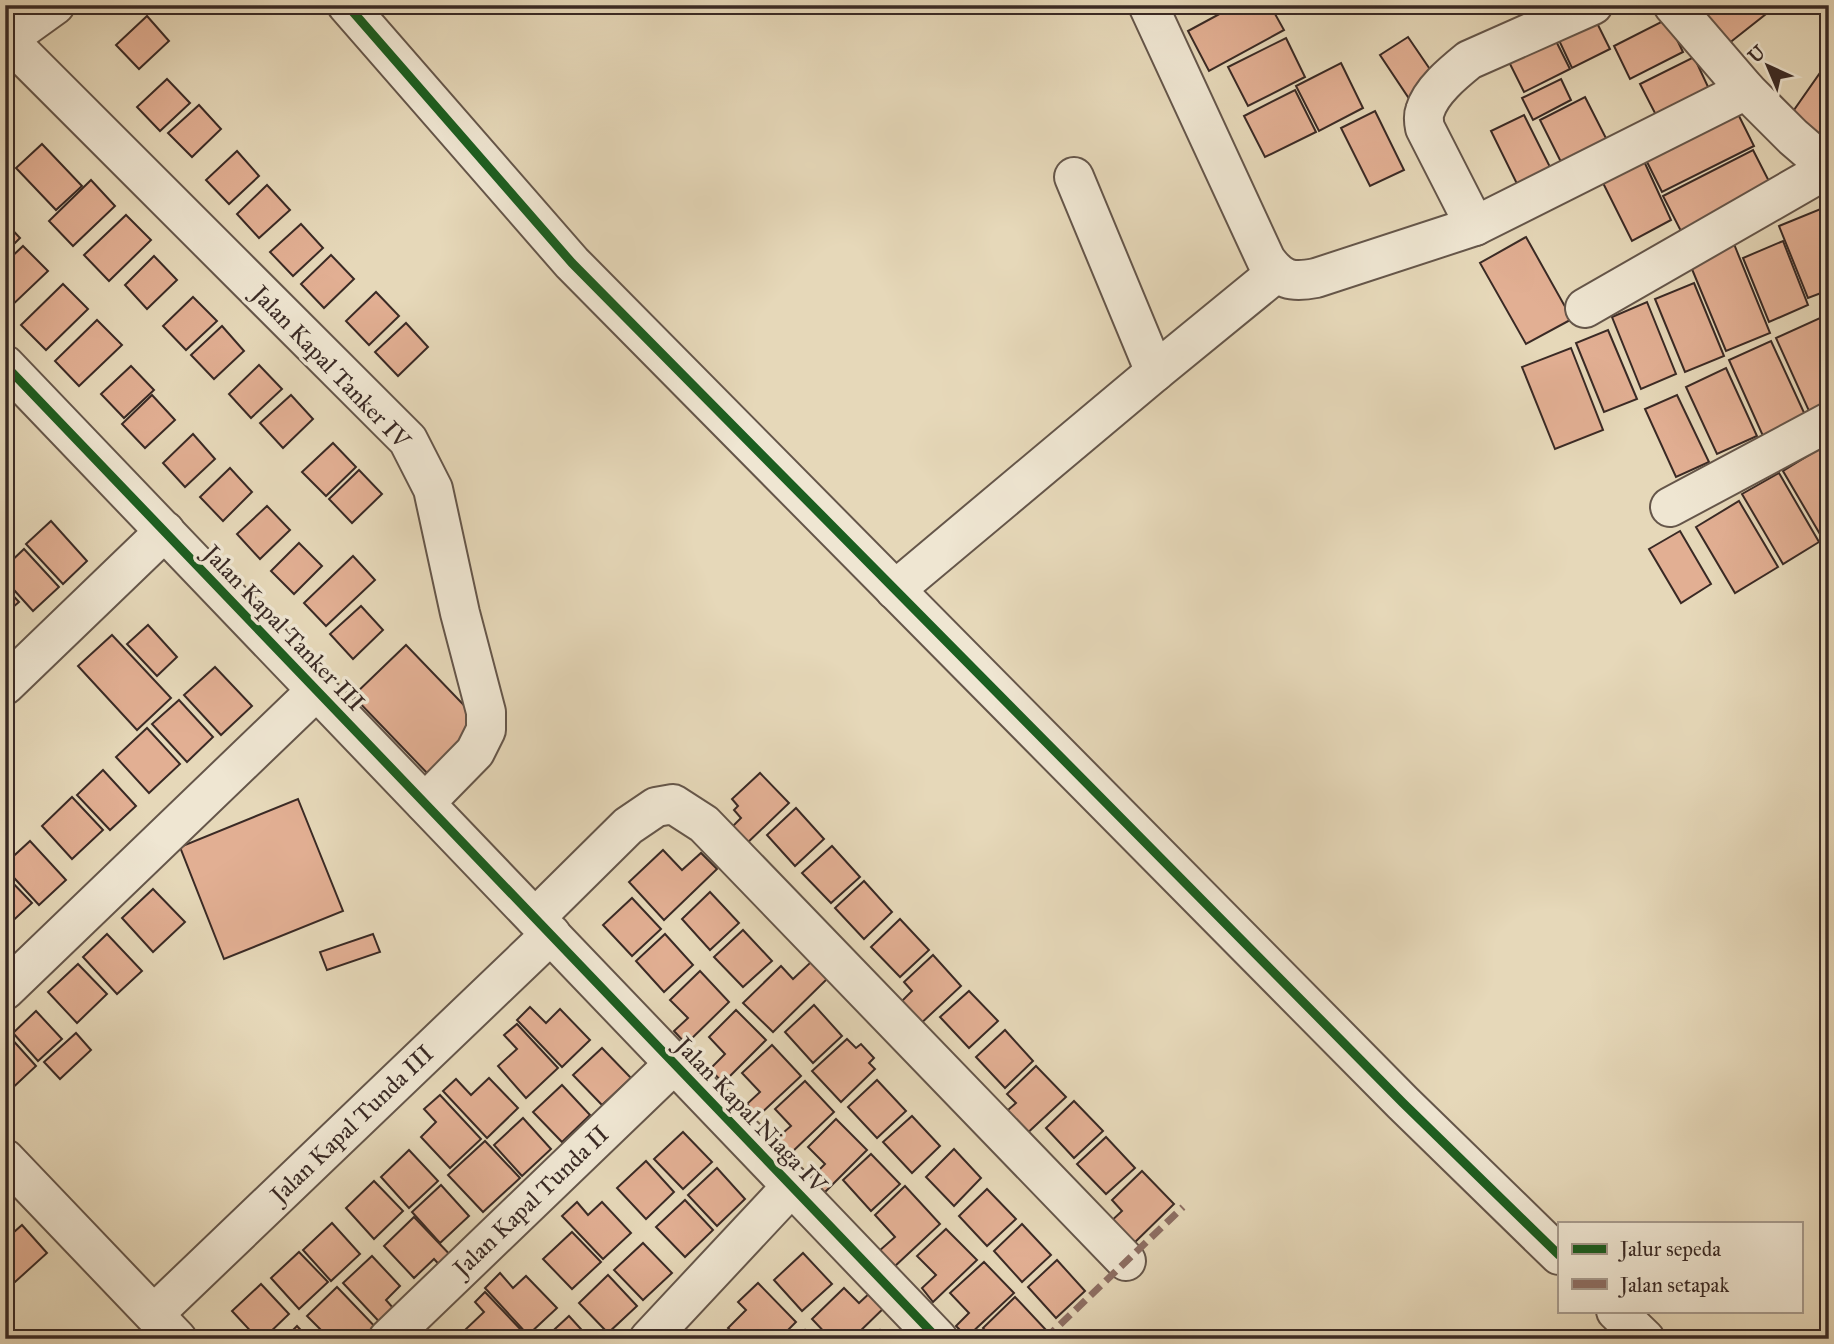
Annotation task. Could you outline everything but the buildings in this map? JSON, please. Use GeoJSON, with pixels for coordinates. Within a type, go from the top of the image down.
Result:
{"type":"FeatureCollection","features":[{"type":"Feature","properties":{"kind":"street"},"geometry":{"type":"LineString","coordinates":[[6,40],[55,5]]}},
{"type":"Feature","properties":{"kind":"street"},"geometry":{"type":"LineString","coordinates":[[347,5],[572,263],[1383,1083],[1558,1254]]}},
{"type":"Feature","properties":{"kind":"street"},"geometry":{"type":"LineString","coordinates":[[1148,5],[1266,260],[1276,274],[1301,281],[1475,226],[1746,90]]}},
{"type":"Feature","properties":{"kind":"street"},"geometry":{"type":"LineString","coordinates":[[1475,226],[1424,128],[1424,111],[1454,72],[1469,60],[1593,5]]}},
{"type":"Feature","properties":{"kind":"street"},"geometry":{"type":"LineString","coordinates":[[1585,307],[1829,167],[1793,137],[1746,90],[1673,5]]}},
{"type":"Feature","properties":{"kind":"street","name":"Jalan Kapal Tanker IV"},"geometry":{"type":"LineString","coordinates":[[6,40],[408,440],[433,489],[460,613],[486,712],[486,730],[475,752],[425,803]]}},
{"type":"Feature","properties":{"kind":"street"},"geometry":{"type":"LineString","coordinates":[[1074,177],[1155,372]]}},
{"type":"Feature","properties":{"kind":"street"},"geometry":{"type":"LineString","coordinates":[[895,590],[1276,274]]}},
{"type":"Feature","properties":{"kind":"street","name":"Jalan Kapal Tanker III"},"geometry":{"type":"LineString","coordinates":[[5,365],[543,926]]}},
{"type":"Feature","properties":{"kind":"street"},"geometry":{"type":"LineString","coordinates":[[1670,507],[1829,422]]}},
{"type":"Feature","properties":{"kind":"street"},"geometry":{"type":"LineString","coordinates":[[5,685],[165,531]]}},
{"type":"Feature","properties":{"kind":"street"},"geometry":{"type":"LineString","coordinates":[[5,990],[317,690]]}},
{"type":"Feature","properties":{"kind":"street","name":"Jalan Kapal Tunda III"},"geometry":{"type":"LineString","coordinates":[[166,1326],[543,926],[628,826],[656,807],[673,804],[704,824],[1126,1261]]}},
{"type":"Feature","properties":{"kind":"street","name":"Jalan Kapal Niaga IV"},"geometry":{"type":"LineString","coordinates":[[543,926],[938,1339]]}},
{"type":"Feature","properties":{"kind":"street","name":"Jalan Kapal Tunda II"},"geometry":{"type":"LineString","coordinates":[[388,1339],[674,1063]]}},
{"type":"Feature","properties":{"kind":"street"},"geometry":{"type":"LineString","coordinates":[[5,1159],[166,1326]]}},
{"type":"Feature","properties":{"kind":"street"},"geometry":{"type":"LineString","coordinates":[[660,1335],[792,1186]]}},
{"type":"Feature","properties":{"kind":"street"},"geometry":{"type":"LineString","coordinates":[[1617,1312],[1645,1339]]}},
{"type":"Feature","properties":{"kind":"marked path"},"geometry":{"type":"LineString","coordinates":[[1045,1339],[1183,1207]]}},
{"type":"Feature","properties":{"kind":"cycle path"},"geometry":{"type":"LineString","coordinates":[[347,5],[572,263],[1403,1103],[1558,1254]]}},
{"type":"Feature","properties":{"kind":"cycle path"},"geometry":{"type":"LineString","coordinates":[[5,365],[938,1339]]}}]}
